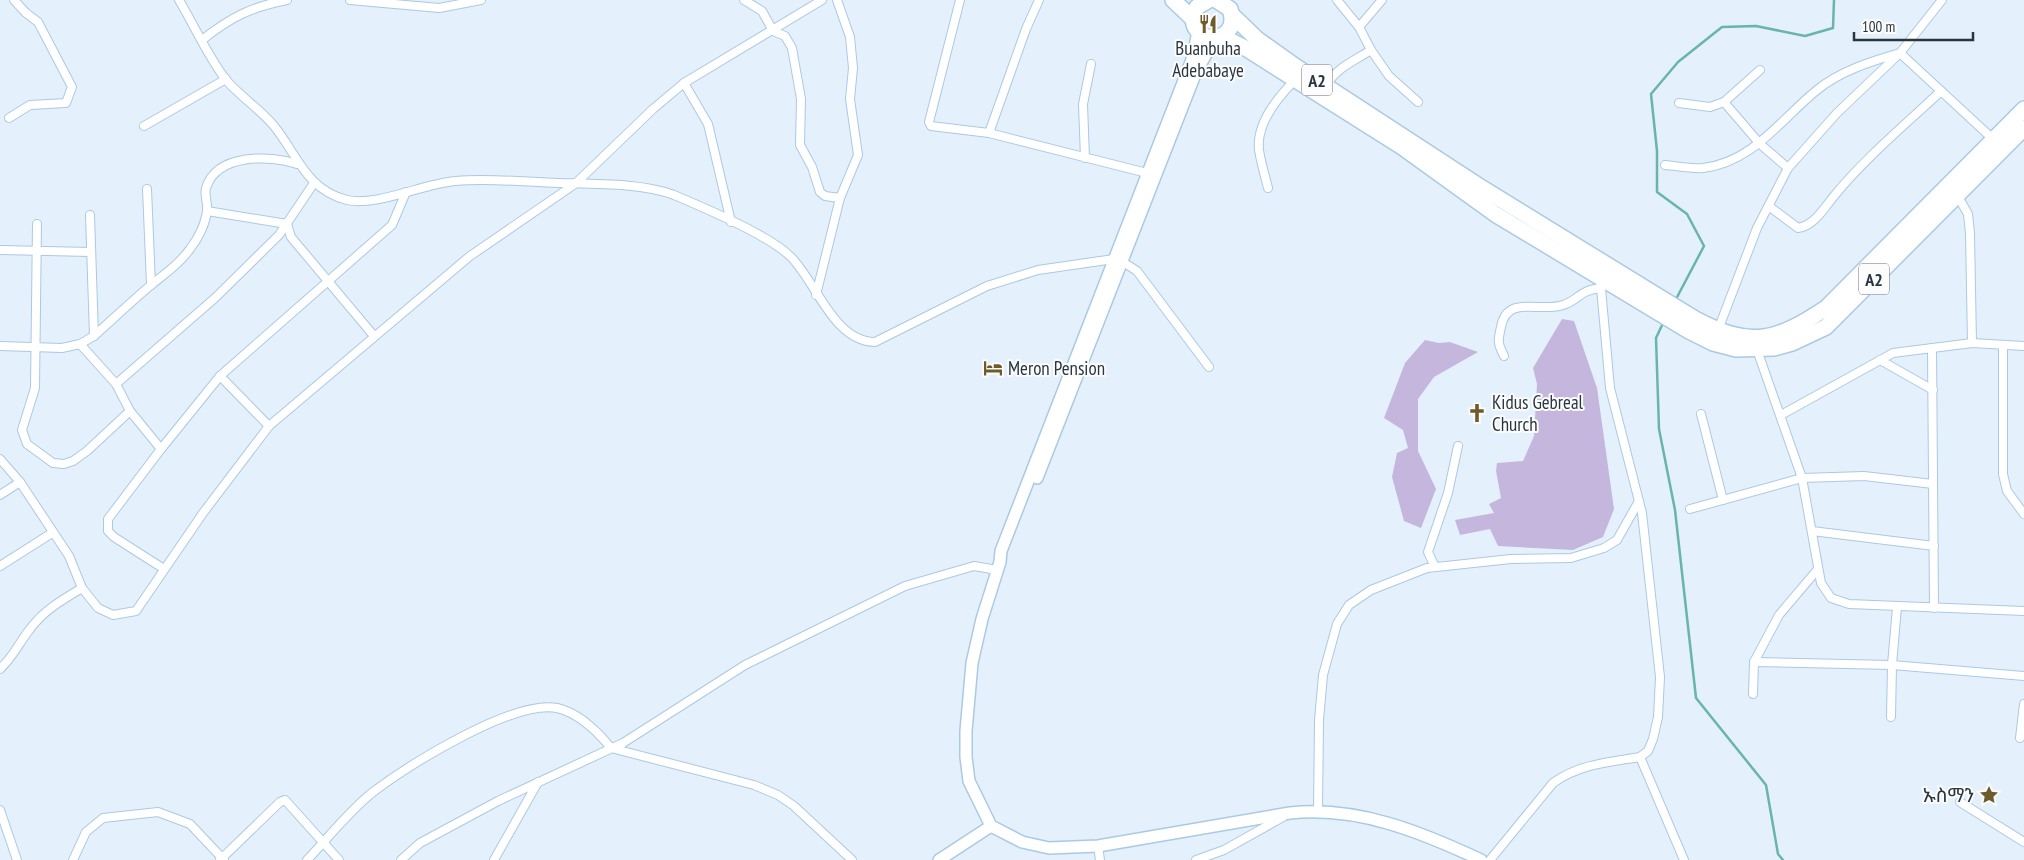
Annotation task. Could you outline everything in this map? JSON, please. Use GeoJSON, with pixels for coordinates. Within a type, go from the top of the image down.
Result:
{"type":"FeatureCollection","features":[{"type":"Feature","properties":{"kind":"highway","name":"A2"},"geometry":{"type":"LineString","coordinates":[[1173,0],[1196,25],[1202,35],[1218,37],[1247,49],[1404,143],[1606,279],[1645,296],[1715,337],[1729,335],[1755,344],[1800,326],[1826,308],[1953,190],[2024,128]]}},
{"type":"Feature","properties":{"kind":"highway"},"geometry":{"type":"LineString","coordinates":[[1196,25],[1197,7],[1208,0]]}},
{"type":"Feature","properties":{"kind":"highway","name":"A2"},"geometry":{"type":"LineString","coordinates":[[1216,0],[1232,8],[1257,39],[1404,143]]}},
{"type":"Feature","properties":{"kind":"highway"},"geometry":{"type":"LineString","coordinates":[[1218,37],[1230,28],[1232,8]]}},
{"type":"Feature","properties":{"kind":"highway","name":"A2"},"geometry":{"type":"LineString","coordinates":[[1953,190],[1994,140],[2024,109]]}},
{"type":"Feature","properties":{"kind":"street"},"geometry":{"type":"LineString","coordinates":[[9,118],[30,105],[66,104],[72,87],[38,22],[14,0]]}},
{"type":"Feature","properties":{"kind":"street"},"geometry":{"type":"LineString","coordinates":[[179,0],[226,79],[271,122],[288,143],[297,164],[314,183],[346,200],[364,201],[455,181],[624,185],[672,194],[771,240],[792,258],[816,295],[848,332],[863,342],[876,342],[987,286],[1038,270],[1118,261],[1137,271],[1209,366]]}},
{"type":"Feature","properties":{"kind":"street"},"geometry":{"type":"LineString","coordinates":[[202,40],[238,14],[264,4],[287,0]]}},
{"type":"Feature","properties":{"kind":"street"},"geometry":{"type":"LineString","coordinates":[[350,0],[439,8],[481,0]]}},
{"type":"Feature","properties":{"kind":"street"},"geometry":{"type":"LineString","coordinates":[[744,0],[762,11],[773,31],[785,36],[792,48],[801,99],[800,145],[812,167],[820,192],[825,196],[840,198]]}},
{"type":"Feature","properties":{"kind":"street"},"geometry":{"type":"LineString","coordinates":[[0,459],[20,482],[52,534],[69,556],[82,588],[98,608],[113,615],[125,614],[136,610],[203,513],[269,426],[470,256],[575,184],[653,109],[684,83],[822,0]]}},
{"type":"Feature","properties":{"kind":"street"},"geometry":{"type":"LineString","coordinates":[[816,295],[840,198],[858,155],[850,99],[853,68],[850,37],[837,0]]}},
{"type":"Feature","properties":{"kind":"street"},"geometry":{"type":"LineString","coordinates":[[960,0],[929,122],[936,129],[989,133],[1151,175]]}},
{"type":"Feature","properties":{"kind":"street"},"geometry":{"type":"LineString","coordinates":[[989,133],[1026,29],[1039,0]]}},
{"type":"Feature","properties":{"kind":"street"},"geometry":{"type":"LineString","coordinates":[[1337,0],[1359,27],[1371,50],[1389,76],[1418,102]]}},
{"type":"Feature","properties":{"kind":"street"},"geometry":{"type":"LineString","coordinates":[[1359,27],[1382,0]]}},
{"type":"Feature","properties":{"kind":"street"},"geometry":{"type":"LineString","coordinates":[[1715,337],[1757,228],[1770,207],[1788,168],[1837,113],[1900,52],[1942,0]]}},
{"type":"Feature","properties":{"kind":"street"},"geometry":{"type":"LineString","coordinates":[[1196,25],[1193,57],[1151,175],[1001,551],[982,618],[972,663],[966,731],[966,757],[969,781],[991,826],[1022,842],[1049,848],[1098,846],[1290,813],[1318,810],[1378,820],[1420,832],[1481,860]]}},
{"type":"Feature","properties":{"kind":"street"},"geometry":{"type":"LineString","coordinates":[[1151,175],[1196,72],[1218,37]]}},
{"type":"Feature","properties":{"kind":"street"},"geometry":{"type":"LineString","coordinates":[[1326,86],[1340,69],[1371,50]]}},
{"type":"Feature","properties":{"kind":"street"},"geometry":{"type":"LineString","coordinates":[[1900,52],[1994,140]]}},
{"type":"Feature","properties":{"kind":"street"},"geometry":{"type":"LineString","coordinates":[[1665,165],[1702,168],[1736,160],[1760,144],[1818,88],[1863,64],[1900,52]]}},
{"type":"Feature","properties":{"kind":"street"},"geometry":{"type":"LineString","coordinates":[[1085,158],[1084,104],[1091,64]]}},
{"type":"Feature","properties":{"kind":"street"},"geometry":{"type":"LineString","coordinates":[[1679,103],[1710,107],[1724,102],[1760,70]]}},
{"type":"Feature","properties":{"kind":"street"},"geometry":{"type":"LineString","coordinates":[[144,126],[226,79]]}},
{"type":"Feature","properties":{"kind":"street"},"geometry":{"type":"LineString","coordinates":[[1268,188],[1259,148],[1262,126],[1281,94],[1296,80]]}},
{"type":"Feature","properties":{"kind":"street"},"geometry":{"type":"LineString","coordinates":[[684,83],[708,124],[732,222]]}},
{"type":"Feature","properties":{"kind":"street"},"geometry":{"type":"LineString","coordinates":[[1770,207],[1798,228],[1804,227],[1813,221],[1853,174],[1941,91]]}},
{"type":"Feature","properties":{"kind":"street"},"geometry":{"type":"LineString","coordinates":[[1724,102],[1760,144],[1788,168]]}},
{"type":"Feature","properties":{"kind":"street"},"geometry":{"type":"LineString","coordinates":[[0,346],[62,348],[80,344],[94,336],[178,265],[192,247],[201,231],[207,211],[206,189],[213,174],[220,168],[231,162],[270,158],[297,164]]}},
{"type":"Feature","properties":{"kind":"street"},"geometry":{"type":"LineString","coordinates":[[116,384],[215,298],[279,235],[314,183]]}},
{"type":"Feature","properties":{"kind":"street"},"geometry":{"type":"LineString","coordinates":[[146,189],[151,286]]}},
{"type":"Feature","properties":{"kind":"street"},"geometry":{"type":"LineString","coordinates":[[1953,190],[1968,214],[1972,342]]}},
{"type":"Feature","properties":{"kind":"street"},"geometry":{"type":"LineString","coordinates":[[164,570],[114,537],[108,531],[108,519],[220,376],[392,226],[406,192]]}},
{"type":"Feature","properties":{"kind":"street"},"geometry":{"type":"LineString","coordinates":[[207,211],[287,224]]}},
{"type":"Feature","properties":{"kind":"street"},"geometry":{"type":"LineString","coordinates":[[90,215],[94,336]]}},
{"type":"Feature","properties":{"kind":"street"},"geometry":{"type":"LineString","coordinates":[[37,224],[35,388],[22,430],[26,444],[53,463],[64,464],[73,461],[130,411]]}},
{"type":"Feature","properties":{"kind":"street"},"geometry":{"type":"LineString","coordinates":[[287,224],[291,237],[330,281],[374,336]]}},
{"type":"Feature","properties":{"kind":"street"},"geometry":{"type":"LineString","coordinates":[[0,250],[91,252]]}},
{"type":"Feature","properties":{"kind":"street"},"geometry":{"type":"LineString","coordinates":[[1490,860],[1554,783],[1566,773],[1581,767],[1640,756],[1648,751],[1658,718],[1660,677],[1639,501],[1610,388],[1606,279],[1583,291],[1562,306],[1516,308],[1506,311],[1502,318],[1497,342],[1504,356]]}},
{"type":"Feature","properties":{"kind":"street"},"geometry":{"type":"LineString","coordinates":[[1781,415],[1893,353],[1972,342],[2002,346],[2024,346]]}},
{"type":"Feature","properties":{"kind":"street"},"geometry":{"type":"LineString","coordinates":[[80,344],[116,384],[130,411],[161,449]]}},
{"type":"Feature","properties":{"kind":"street"},"geometry":{"type":"LineString","coordinates":[[1755,344],[1802,478],[1818,569],[1825,592],[1840,602],[1897,607],[2024,611]]}},
{"type":"Feature","properties":{"kind":"street"},"geometry":{"type":"LineString","coordinates":[[2002,346],[2003,474],[2007,491],[2024,514]]}},
{"type":"Feature","properties":{"kind":"street"},"geometry":{"type":"LineString","coordinates":[[1932,348],[1934,608]]}},
{"type":"Feature","properties":{"kind":"street"},"geometry":{"type":"LineString","coordinates":[[1880,360],[1932,390]]}},
{"type":"Feature","properties":{"kind":"street"},"geometry":{"type":"LineString","coordinates":[[220,376],[269,426]]}},
{"type":"Feature","properties":{"kind":"street"},"geometry":{"type":"LineString","coordinates":[[1701,414],[1722,500]]}},
{"type":"Feature","properties":{"kind":"street"},"geometry":{"type":"LineString","coordinates":[[1435,567],[1428,552],[1448,493],[1458,446]]}},
{"type":"Feature","properties":{"kind":"street"},"geometry":{"type":"LineString","coordinates":[[1690,509],[1802,478],[1864,476],[1933,484]]}},
{"type":"Feature","properties":{"kind":"street"},"geometry":{"type":"LineString","coordinates":[[0,495],[20,482]]}},
{"type":"Feature","properties":{"kind":"street"},"geometry":{"type":"LineString","coordinates":[[1318,810],[1319,720],[1323,675],[1338,624],[1349,605],[1371,590],[1427,568],[1511,559],[1571,558],[1604,548],[1617,540],[1639,501]]}},
{"type":"Feature","properties":{"kind":"street"},"geometry":{"type":"LineString","coordinates":[[1812,531],[1934,546]]}},
{"type":"Feature","properties":{"kind":"street"},"geometry":{"type":"LineString","coordinates":[[0,566],[52,534]]}},
{"type":"Feature","properties":{"kind":"street"},"geometry":{"type":"LineString","coordinates":[[401,860],[420,843],[498,801],[611,748],[745,665],[905,586],[974,566],[998,566]]}},
{"type":"Feature","properties":{"kind":"street"},"geometry":{"type":"LineString","coordinates":[[1753,694],[1754,662],[1779,614],[1818,569]]}},
{"type":"Feature","properties":{"kind":"street"},"geometry":{"type":"LineString","coordinates":[[0,669],[12,659],[29,630],[43,613],[82,588]]}},
{"type":"Feature","properties":{"kind":"street"},"geometry":{"type":"LineString","coordinates":[[1892,717],[1892,665],[1897,607]]}},
{"type":"Feature","properties":{"kind":"street"},"geometry":{"type":"LineString","coordinates":[[1754,662],[1892,665],[2024,676]]}},
{"type":"Feature","properties":{"kind":"street"},"geometry":{"type":"LineString","coordinates":[[2020,738],[2024,704]]}},
{"type":"Feature","properties":{"kind":"street"},"geometry":{"type":"LineString","coordinates":[[306,860],[372,793],[425,758],[484,726],[536,708],[558,708],[580,719],[597,731],[611,748],[745,783],[778,795],[794,806],[852,860]]}},
{"type":"Feature","properties":{"kind":"street"},"geometry":{"type":"LineString","coordinates":[[1640,756],[1684,860]]}},
{"type":"Feature","properties":{"kind":"street"},"geometry":{"type":"LineString","coordinates":[[494,860],[538,782]]}},
{"type":"Feature","properties":{"kind":"street"},"geometry":{"type":"LineString","coordinates":[[73,860],[86,832],[103,818],[158,812],[190,824],[222,859],[280,802],[285,800],[339,860]]}},
{"type":"Feature","properties":{"kind":"street"},"geometry":{"type":"LineString","coordinates":[[1960,802],[2024,842]]}},
{"type":"Feature","properties":{"kind":"street"},"geometry":{"type":"LineString","coordinates":[[0,810],[17,860]]}},
{"type":"Feature","properties":{"kind":"street"},"geometry":{"type":"LineString","coordinates":[[1196,860],[1224,850],[1290,813]]}},
{"type":"Feature","properties":{"kind":"street"},"geometry":{"type":"LineString","coordinates":[[939,860],[991,826]]}},
{"type":"Feature","properties":{"kind":"street"},"geometry":{"type":"LineString","coordinates":[[1098,846],[1100,860]]}},
{"type":"Feature","properties":{"kind":"shaded area"},"geometry":{"type":"Polygon","coordinates":[[[1562,319],[1574,321],[1597,388],[1614,509],[1603,537],[1573,550],[1498,546],[1490,529],[1460,535],[1455,520],[1494,513],[1489,504],[1501,498],[1496,471],[1497,463],[1523,461],[1534,436],[1537,384],[1533,368],[1562,319]]]}},
{"type":"Feature","properties":{"kind":"shaded area"},"geometry":{"type":"Polygon","coordinates":[[[1425,340],[1439,343],[1450,342],[1478,352],[1434,377],[1418,399],[1418,451],[1436,489],[1421,528],[1404,521],[1392,477],[1397,453],[1408,448],[1403,430],[1384,418],[1405,363],[1425,340]]]}},
{"type":"Feature","properties":{"kind":"waterway"},"geometry":{"type":"LineString","coordinates":[[1675,301],[1704,246],[1687,214],[1657,192],[1657,151],[1651,94],[1678,62],[1722,27],[1756,26],[1805,36],[1833,28],[1834,0]]}},
{"type":"Feature","properties":{"kind":"waterway"},"geometry":{"type":"LineString","coordinates":[[1664,321],[1656,338],[1659,429],[1675,510],[1696,698],[1766,785],[1778,854],[1783,860]]}},
{"type":"Feature","properties":{"kind":"place","name":"Buanbuha Adebabaye"},"geometry":{"type":"Point","coordinates":[1208,24]}},
{"type":"Feature","properties":{"kind":"place","name":"Meron Pension"},"geometry":{"type":"Point","coordinates":[993,368]}},
{"type":"Feature","properties":{"kind":"place","name":"Kidus Gebreal Church"},"geometry":{"type":"Point","coordinates":[1477,413]}},
{"type":"Feature","properties":{"kind":"place","name":"ኡስማን"},"geometry":{"type":"Point","coordinates":[1989,795]}}]}
